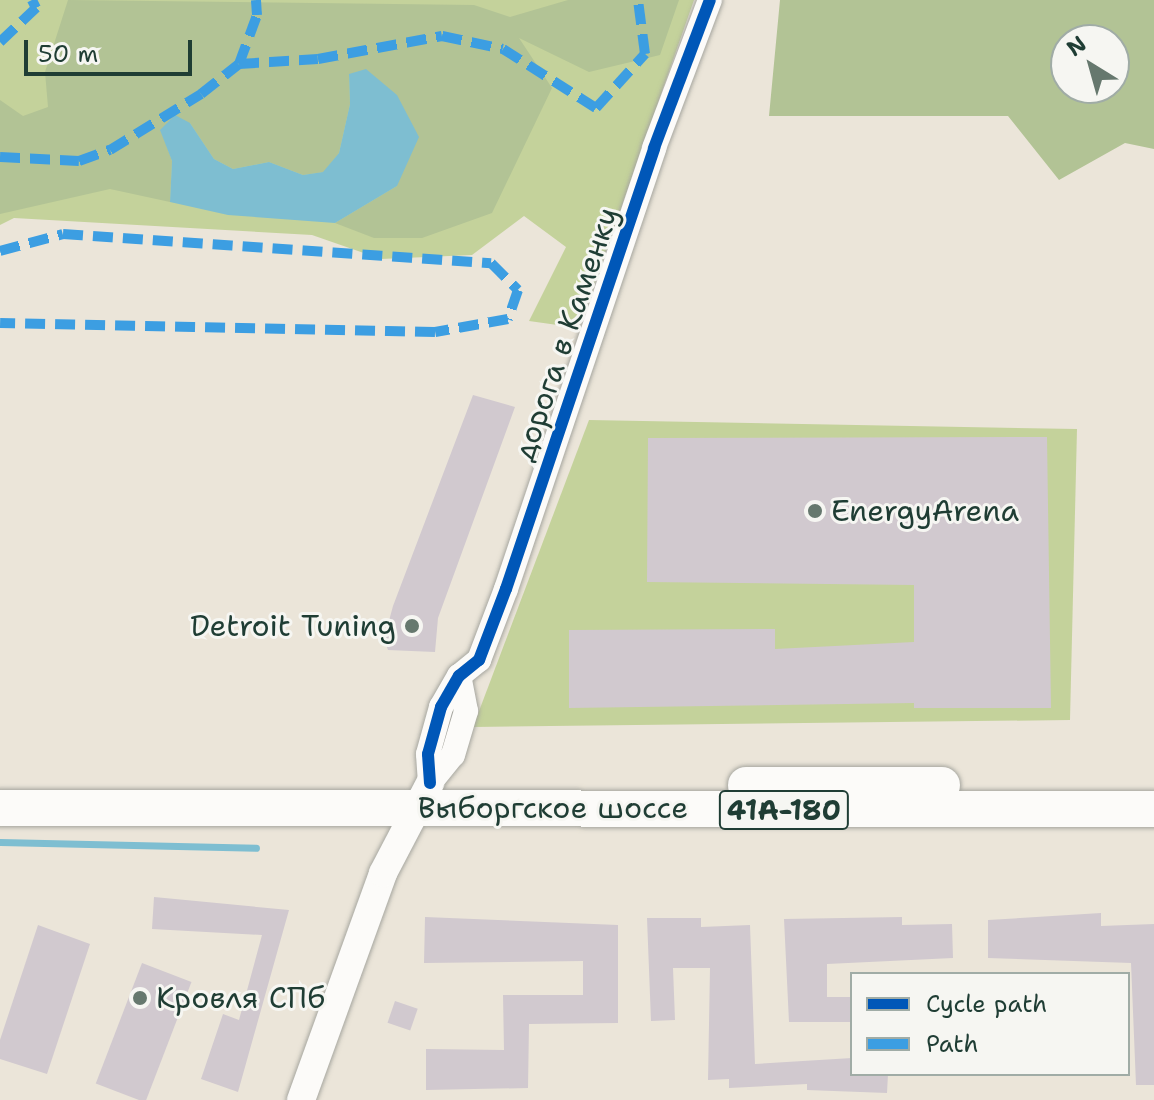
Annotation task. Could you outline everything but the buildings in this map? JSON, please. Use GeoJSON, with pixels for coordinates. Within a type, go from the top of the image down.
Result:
{"type":"FeatureCollection","features":[{"type":"Feature","properties":{"kind":"main road","name":"Выборгское шоссе"},"geometry":{"type":"LineString","coordinates":[[0,784],[1154,809]]}},
{"type":"Feature","properties":{"kind":"main road","name":"Выборгское шоссе"},"geometry":{"type":"LineString","coordinates":[[0,808],[422,795],[1154,784]]}},
{"type":"Feature","properties":{"kind":"street","name":"дорога в Каменку"},"geometry":{"type":"LineString","coordinates":[[301,1100],[383,873],[422,795],[453,755],[466,711],[459,676],[479,660],[506,589],[654,148],[710,0]]}},
{"type":"Feature","properties":{"kind":"green space"},"geometry":{"type":"Polygon","coordinates":[[[0,0],[694,0],[579,328],[529,321],[566,247],[524,216],[472,255],[381,259],[312,235],[14,218],[0,225],[0,0]]]}},
{"type":"Feature","properties":{"kind":"green space"},"geometry":{"type":"Polygon","coordinates":[[[68,0],[474,5],[510,17],[568,0],[679,0],[660,55],[589,72],[519,38],[552,88],[492,213],[422,238],[374,238],[335,223],[397,186],[349,74],[350,104],[339,153],[324,172],[303,175],[269,162],[233,169],[214,159],[190,123],[161,130],[172,161],[170,202],[110,189],[0,214],[0,100],[23,116],[48,107],[45,72],[68,0]]]}},
{"type":"Feature","properties":{"kind":"green space"},"geometry":{"type":"Polygon","coordinates":[[[780,0],[1154,0],[1154,149],[1125,143],[1059,180],[1008,116],[769,116],[780,0]]]}},
{"type":"Feature","properties":{"kind":"green space","name":"EnergyArena"},"geometry":{"type":"Polygon","coordinates":[[[589,420],[1077,429],[1070,720],[473,727],[589,420]]]}},
{"type":"Feature","properties":{"kind":"water"},"geometry":{"type":"Polygon","coordinates":[[[366,69],[397,95],[419,137],[397,186],[335,223],[228,215],[170,202],[172,161],[160,130],[175,115],[190,123],[214,159],[233,169],[269,162],[303,175],[323,172],[339,153],[350,104],[349,74],[366,69]]]}},
{"type":"Feature","properties":{"kind":"waterway"},"geometry":{"type":"LineString","coordinates":[[0,842],[256,848]]}},
{"type":"Feature","properties":{"kind":"marked path"},"geometry":{"type":"LineString","coordinates":[[0,42],[36,8],[32,0]]}},
{"type":"Feature","properties":{"kind":"marked path"},"geometry":{"type":"LineString","coordinates":[[0,157],[79,161],[110,150],[201,94],[239,64],[257,15],[256,0]]}},
{"type":"Feature","properties":{"kind":"marked path"},"geometry":{"type":"LineString","coordinates":[[239,64],[318,59],[442,36],[503,49],[596,108],[645,54],[638,0]]}},
{"type":"Feature","properties":{"kind":"marked path"},"geometry":{"type":"LineString","coordinates":[[0,251],[63,234],[491,263],[518,290],[508,319],[435,332],[0,323]]}},
{"type":"Feature","properties":{"kind":"cycle path"},"geometry":{"type":"LineString","coordinates":[[430,783],[428,754],[441,707],[459,676],[479,660],[506,589],[654,148],[710,0]]}},
{"type":"Feature","properties":{"kind":"place","name":"EnergyArena"},"geometry":{"type":"Point","coordinates":[815,511]}},
{"type":"Feature","properties":{"kind":"place","name":"Detroit Tuning"},"geometry":{"type":"Point","coordinates":[412,626]}},
{"type":"Feature","properties":{"kind":"place","name":"Кровля СПб"},"geometry":{"type":"Point","coordinates":[140,998]}}]}
